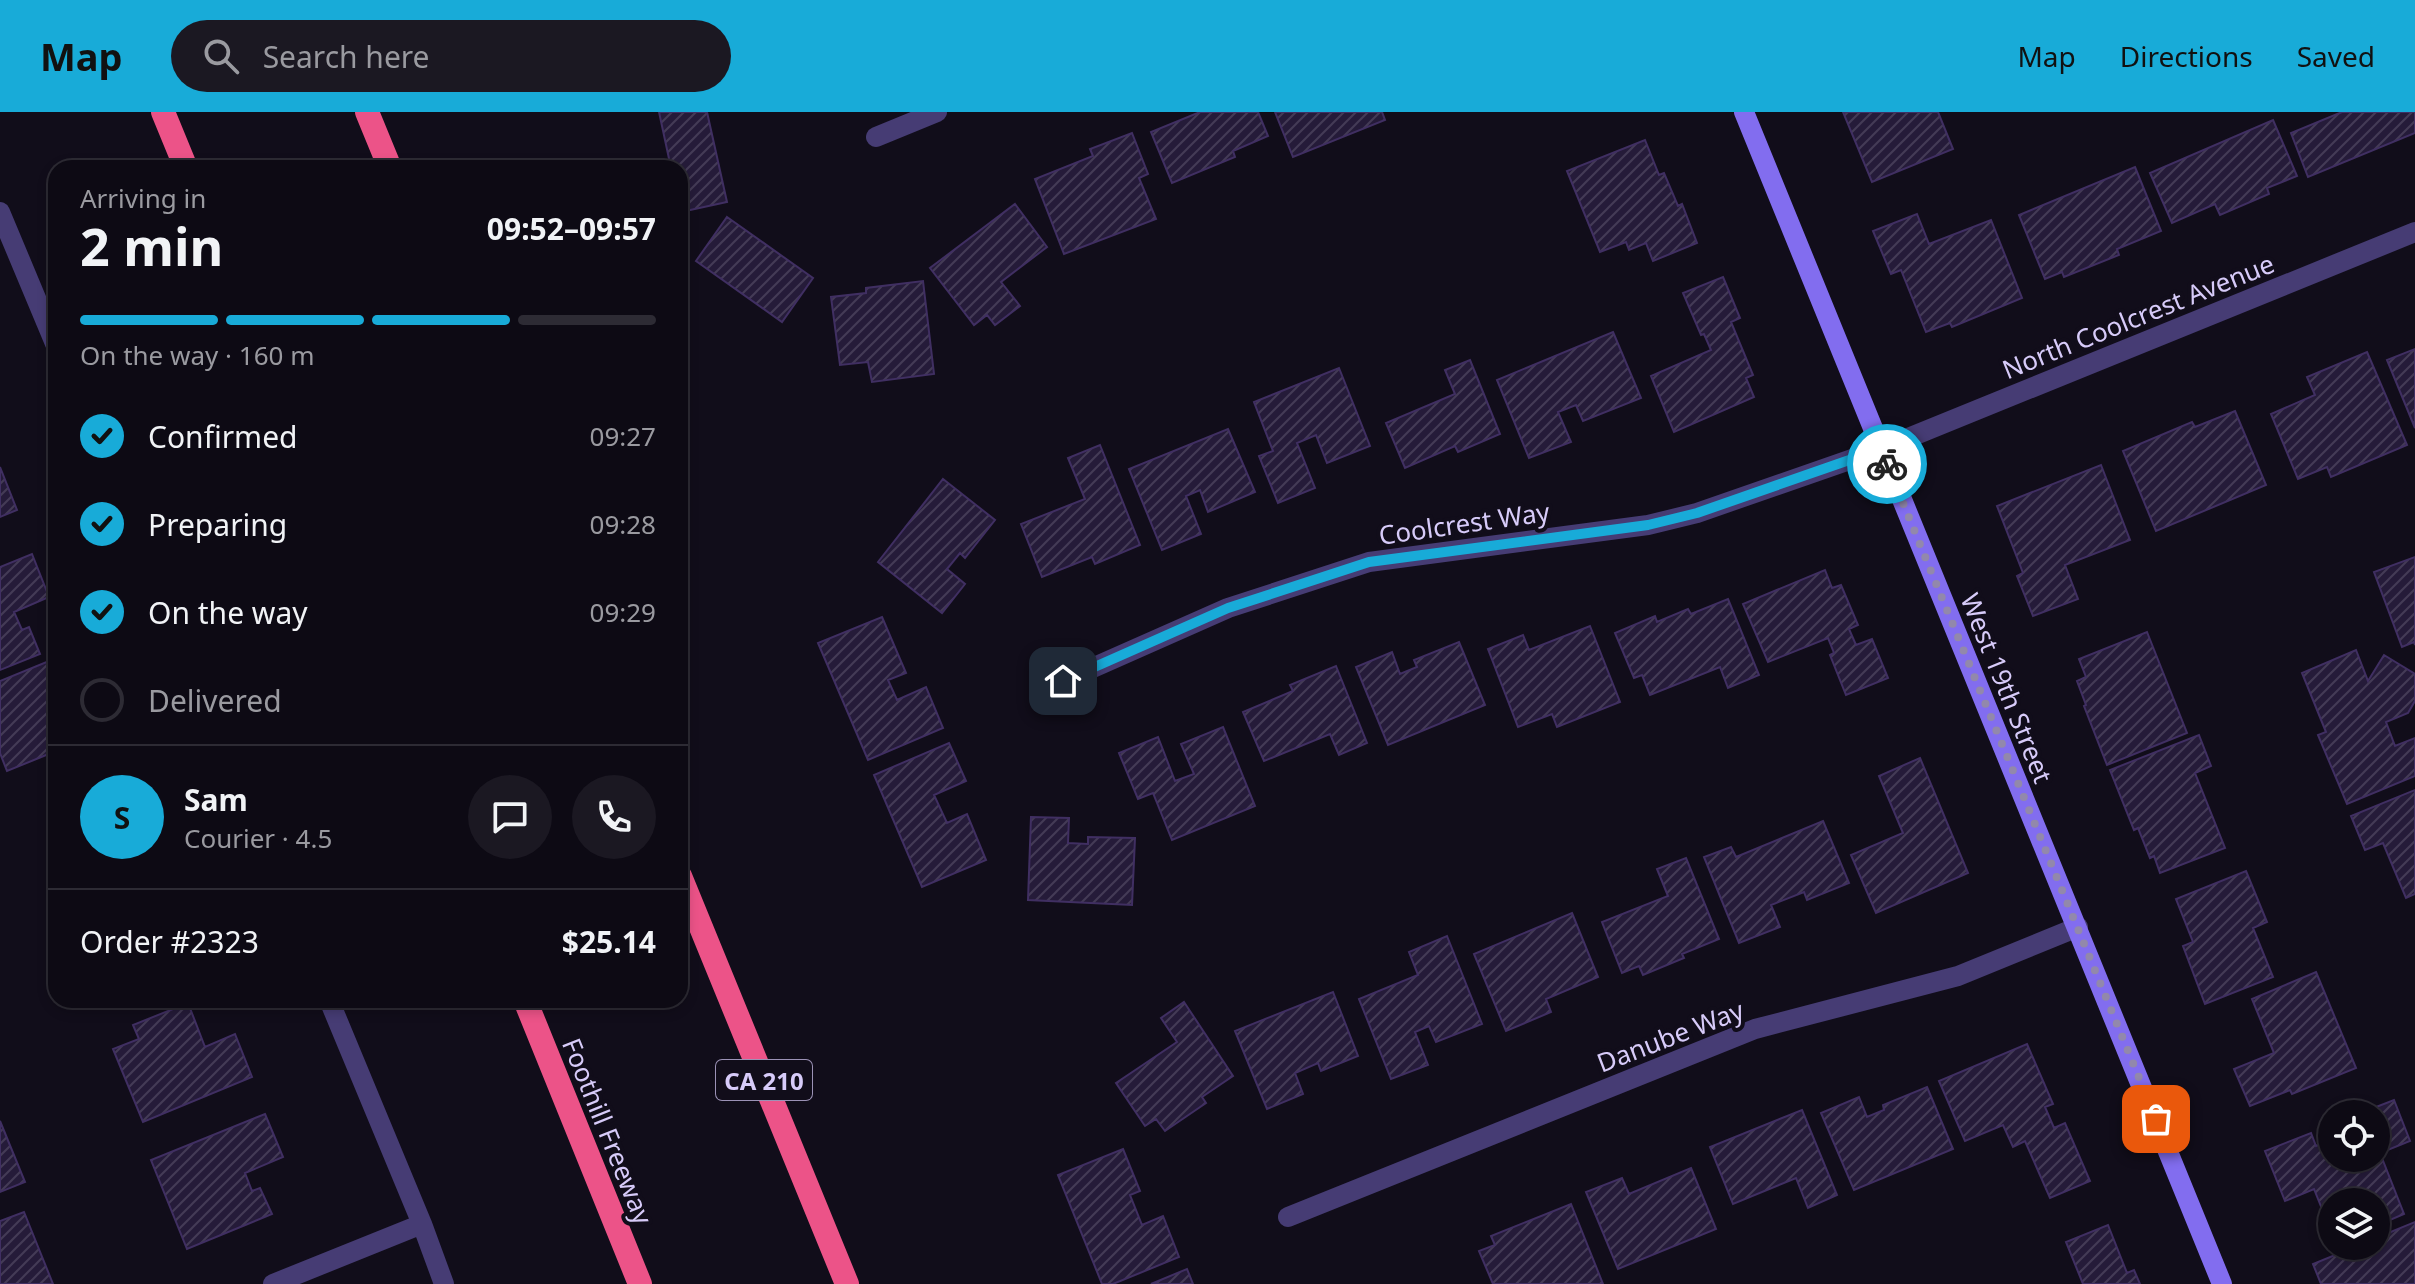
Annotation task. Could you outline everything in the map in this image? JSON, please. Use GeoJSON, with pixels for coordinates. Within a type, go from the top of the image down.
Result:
{"type":"FeatureCollection","features":[{"type":"Feature","properties":{"kind":"highway"},"geometry":{"type":"LineString","coordinates":[[163,112],[183,160]]}},
{"type":"Feature","properties":{"kind":"highway"},"geometry":{"type":"LineString","coordinates":[[367,112],[387,160]]}},
{"type":"Feature","properties":{"kind":"highway","name":"CA 210"},"geometry":{"type":"LineString","coordinates":[[688,896],[847,1284]]}},
{"type":"Feature","properties":{"kind":"highway","name":"Foothill Freeway"},"geometry":{"type":"LineString","coordinates":[[528,1008],[640,1284]]}},
{"type":"Feature","properties":{"kind":"main road","name":"West 19th Street"},"geometry":{"type":"LineString","coordinates":[[1744,112],[2222,1284]]}},
{"type":"Feature","properties":{"kind":"street"},"geometry":{"type":"LineString","coordinates":[[876,137],[937,112]]}},
{"type":"Feature","properties":{"kind":"street"},"geometry":{"type":"LineString","coordinates":[[0,212],[48,327]]}},
{"type":"Feature","properties":{"kind":"street","name":"North Coolcrest Avenue"},"geometry":{"type":"LineString","coordinates":[[1881,449],[2415,232]]}},
{"type":"Feature","properties":{"kind":"street","name":"Coolcrest Way"},"geometry":{"type":"LineString","coordinates":[[1063,681],[1228,608],[1369,562],[1648,525],[1697,513],[1881,449]]}},
{"type":"Feature","properties":{"kind":"street","name":"Danube Way"},"geometry":{"type":"LineString","coordinates":[[1288,1217],[1755,1029],[1958,976],[2078,927]]}},
{"type":"Feature","properties":{"kind":"street"},"geometry":{"type":"LineString","coordinates":[[332,1008],[444,1284]]}},
{"type":"Feature","properties":{"kind":"street"},"geometry":{"type":"LineString","coordinates":[[273,1284],[422,1224]]}},
{"type":"Feature","properties":{"kind":"building"},"geometry":{"type":"Polygon","coordinates":[[[659,112],[707,112],[727,202],[688,210],[688,160],[669,160],[659,112]]]}},
{"type":"Feature","properties":{"kind":"building"},"geometry":{"type":"Polygon","coordinates":[[[1200,112],[1258,112],[1268,136],[1233,151],[1235,157],[1172,183],[1151,132],[1200,112]]]}},
{"type":"Feature","properties":{"kind":"building"},"geometry":{"type":"Polygon","coordinates":[[[1275,112],[1382,112],[1385,120],[1293,157],[1275,112]]]}},
{"type":"Feature","properties":{"kind":"building"},"geometry":{"type":"Polygon","coordinates":[[[1843,112],[1938,112],[1953,149],[1872,182],[1843,112]]]}},
{"type":"Feature","properties":{"kind":"building"},"geometry":{"type":"Polygon","coordinates":[[[2342,112],[2415,112],[2415,133],[2308,177],[2291,133],[2342,112]]]}},
{"type":"Feature","properties":{"kind":"building"},"geometry":{"type":"Polygon","coordinates":[[[2273,120],[2297,176],[2267,188],[2269,194],[2220,215],[2215,204],[2172,223],[2150,173],[2273,120]]]}},
{"type":"Feature","properties":{"kind":"building"},"geometry":{"type":"Polygon","coordinates":[[[1132,133],[1148,174],[1139,178],[1156,219],[1064,254],[1035,179],[1093,156],[1090,149],[1132,133]]]}},
{"type":"Feature","properties":{"kind":"building"},"geometry":{"type":"Polygon","coordinates":[[[1645,140],[1659,175],[1664,173],[1678,206],[1682,204],[1697,243],[1653,261],[1646,243],[1629,250],[1626,242],[1600,252],[1567,171],[1645,140]]]}},
{"type":"Feature","properties":{"kind":"building"},"geometry":{"type":"Polygon","coordinates":[[[2135,167],[2161,231],[2117,249],[2119,255],[2064,277],[2062,272],[2045,279],[2019,215],[2135,167]]]}},
{"type":"Feature","properties":{"kind":"building"},"geometry":{"type":"Polygon","coordinates":[[[1015,204],[1047,247],[1001,282],[1020,306],[995,325],[987,315],[974,325],[930,268],[1015,204]]]}},
{"type":"Feature","properties":{"kind":"building"},"geometry":{"type":"Polygon","coordinates":[[[1917,214],[1929,244],[1991,220],[2022,298],[1952,327],[1950,323],[1926,332],[1901,270],[1891,274],[1873,231],[1917,214]]]}},
{"type":"Feature","properties":{"kind":"building"},"geometry":{"type":"Polygon","coordinates":[[[727,217],[813,278],[782,322],[696,261],[727,217]]]}},
{"type":"Feature","properties":{"kind":"building"},"geometry":{"type":"Polygon","coordinates":[[[1723,277],[1740,318],[1731,322],[1753,375],[1746,378],[1754,397],[1674,432],[1651,376],[1711,350],[1683,293],[1723,277]]]}},
{"type":"Feature","properties":{"kind":"building"},"geometry":{"type":"Polygon","coordinates":[[[923,281],[934,374],[872,382],[868,362],[840,365],[831,297],[866,293],[866,288],[923,281]]]}},
{"type":"Feature","properties":{"kind":"building"},"geometry":{"type":"Polygon","coordinates":[[[1613,332],[1641,398],[1583,421],[1576,405],[1558,412],[1571,442],[1529,458],[1497,380],[1613,332]]]}},
{"type":"Feature","properties":{"kind":"building"},"geometry":{"type":"Polygon","coordinates":[[[2415,349],[2415,428],[2387,360],[2415,349]]]}},
{"type":"Feature","properties":{"kind":"building"},"geometry":{"type":"Polygon","coordinates":[[[2367,352],[2407,445],[2331,477],[2327,467],[2298,479],[2271,414],[2315,395],[2307,377],[2367,352]]]}},
{"type":"Feature","properties":{"kind":"building"},"geometry":{"type":"Polygon","coordinates":[[[1470,360],[1500,434],[1458,452],[1455,446],[1405,468],[1386,423],[1455,394],[1445,370],[1470,360]]]}},
{"type":"Feature","properties":{"kind":"building"},"geometry":{"type":"Polygon","coordinates":[[[1339,368],[1370,446],[1327,463],[1316,435],[1297,443],[1315,488],[1278,503],[1259,456],[1273,451],[1254,402],[1339,368]]]}},
{"type":"Feature","properties":{"kind":"building"},"geometry":{"type":"Polygon","coordinates":[[[2235,411],[2266,485],[2156,531],[2123,451],[2192,422],[2195,427],[2235,411]]]}},
{"type":"Feature","properties":{"kind":"building"},"geometry":{"type":"Polygon","coordinates":[[[1228,429],[1255,492],[1208,512],[1200,490],[1186,496],[1201,534],[1162,550],[1129,469],[1228,429]]]}},
{"type":"Feature","properties":{"kind":"building"},"geometry":{"type":"Polygon","coordinates":[[[1100,445],[1140,545],[1095,564],[1092,557],[1042,577],[1021,524],[1085,499],[1068,458],[1100,445]]]}},
{"type":"Feature","properties":{"kind":"building"},"geometry":{"type":"Polygon","coordinates":[[[2101,465],[2130,540],[2065,565],[2078,599],[2033,616],[2017,576],[2023,573],[1997,506],[2101,465]]]}},
{"type":"Feature","properties":{"kind":"building"},"geometry":{"type":"Polygon","coordinates":[[[0,467],[17,510],[0,517],[0,467]]]}},
{"type":"Feature","properties":{"kind":"building"},"geometry":{"type":"Polygon","coordinates":[[[943,479],[995,520],[965,558],[960,553],[947,569],[965,584],[942,613],[878,562],[943,479]]]}},
{"type":"Feature","properties":{"kind":"building"},"geometry":{"type":"Polygon","coordinates":[[[32,554],[48,597],[14,612],[22,630],[29,627],[40,654],[0,670],[0,567],[32,554]]]}},
{"type":"Feature","properties":{"kind":"building"},"geometry":{"type":"Polygon","coordinates":[[[2415,557],[2415,645],[2414,642],[2402,647],[2374,572],[2415,557]]]}},
{"type":"Feature","properties":{"kind":"building"},"geometry":{"type":"Polygon","coordinates":[[[1825,570],[1832,588],[1841,585],[1858,625],[1849,629],[1856,645],[1872,639],[1888,678],[1846,695],[1830,655],[1834,653],[1828,638],[1768,662],[1743,604],[1825,570]]]}},
{"type":"Feature","properties":{"kind":"building"},"geometry":{"type":"Polygon","coordinates":[[[1728,599],[1759,675],[1728,688],[1720,667],[1650,695],[1642,675],[1634,678],[1615,633],[1655,616],[1657,622],[1688,609],[1691,614],[1728,599]]]}},
{"type":"Feature","properties":{"kind":"building"},"geometry":{"type":"Polygon","coordinates":[[[882,617],[906,673],[888,680],[897,700],[926,687],[943,728],[868,760],[818,643],[882,617]]]}},
{"type":"Feature","properties":{"kind":"building"},"geometry":{"type":"Polygon","coordinates":[[[1590,626],[1620,702],[1557,727],[1552,714],[1518,727],[1488,649],[1523,635],[1529,650],[1590,626]]]}},
{"type":"Feature","properties":{"kind":"building"},"geometry":{"type":"Polygon","coordinates":[[[2147,632],[2187,733],[2107,765],[2077,681],[2086,677],[2079,659],[2147,632]]]}},
{"type":"Feature","properties":{"kind":"building"},"geometry":{"type":"Polygon","coordinates":[[[1459,642],[1485,705],[1388,745],[1356,667],[1392,652],[1400,674],[1417,667],[1414,660],[1459,642]]]}},
{"type":"Feature","properties":{"kind":"building"},"geometry":{"type":"Polygon","coordinates":[[[2356,650],[2368,681],[2384,655],[2415,674],[2415,701],[2408,713],[2386,722],[2395,746],[2415,738],[2415,776],[2347,804],[2318,735],[2326,732],[2302,673],[2356,650]]]}},
{"type":"Feature","properties":{"kind":"building"},"geometry":{"type":"Polygon","coordinates":[[[48,661],[48,754],[7,771],[0,753],[0,681],[48,661]]]}},
{"type":"Feature","properties":{"kind":"building"},"geometry":{"type":"Polygon","coordinates":[[[1336,666],[1367,743],[1339,755],[1330,734],[1264,761],[1243,712],[1293,691],[1290,685],[1336,666]]]}},
{"type":"Feature","properties":{"kind":"building"},"geometry":{"type":"Polygon","coordinates":[[[1223,727],[1255,806],[1172,840],[1153,793],[1138,799],[1119,753],[1158,737],[1175,781],[1194,774],[1181,744],[1223,727]]]}},
{"type":"Feature","properties":{"kind":"building"},"geometry":{"type":"Polygon","coordinates":[[[2199,735],[2211,766],[2195,773],[2225,848],[2160,873],[2138,828],[2134,830],[2110,770],[2199,735]]]}},
{"type":"Feature","properties":{"kind":"building"},"geometry":{"type":"Polygon","coordinates":[[[949,743],[966,781],[934,795],[947,823],[967,814],[986,860],[922,887],[874,775],[949,743]]]}},
{"type":"Feature","properties":{"kind":"building"},"geometry":{"type":"Polygon","coordinates":[[[1920,758],[1968,873],[1876,913],[1851,855],[1903,833],[1879,776],[1920,758]]]}},
{"type":"Feature","properties":{"kind":"building"},"geometry":{"type":"Polygon","coordinates":[[[2415,790],[2415,894],[2406,898],[2383,843],[2365,850],[2351,816],[2415,790]]]}},
{"type":"Feature","properties":{"kind":"building"},"geometry":{"type":"Polygon","coordinates":[[[1031,817],[1069,818],[1068,843],[1088,844],[1088,837],[1135,838],[1132,905],[1028,900],[1031,817]]]}},
{"type":"Feature","properties":{"kind":"building"},"geometry":{"type":"Polygon","coordinates":[[[1823,821],[1849,883],[1807,900],[1804,892],[1771,905],[1780,927],[1739,943],[1704,857],[1731,847],[1736,857],[1823,821]]]}},
{"type":"Feature","properties":{"kind":"building"},"geometry":{"type":"Polygon","coordinates":[[[1686,858],[1719,939],[1643,975],[1639,966],[1622,973],[1602,922],[1668,896],[1657,869],[1686,858]]]}},
{"type":"Feature","properties":{"kind":"building"},"geometry":{"type":"Polygon","coordinates":[[[2246,871],[2267,922],[2253,928],[2273,977],[2205,1004],[2183,946],[2193,942],[2176,899],[2246,871]]]}},
{"type":"Feature","properties":{"kind":"building"},"geometry":{"type":"Polygon","coordinates":[[[1572,913],[1598,977],[1546,999],[1551,1012],[1506,1031],[1474,954],[1572,913]]]}},
{"type":"Feature","properties":{"kind":"building"},"geometry":{"type":"Polygon","coordinates":[[[1447,936],[1482,1024],[1436,1042],[1429,1026],[1415,1032],[1428,1065],[1391,1079],[1359,999],[1418,975],[1409,952],[1447,936]]]}},
{"type":"Feature","properties":{"kind":"building"},"geometry":{"type":"Polygon","coordinates":[[[2316,972],[2356,1068],[2292,1094],[2290,1090],[2250,1106],[2234,1069],[2274,1053],[2252,999],[2316,972]]]}},
{"type":"Feature","properties":{"kind":"building"},"geometry":{"type":"Polygon","coordinates":[[[1333,992],[1358,1056],[1321,1071],[1318,1063],[1295,1073],[1303,1094],[1267,1109],[1235,1031],[1333,992]]]}},
{"type":"Feature","properties":{"kind":"building"},"geometry":{"type":"Polygon","coordinates":[[[1184,1002],[1233,1076],[1202,1097],[1206,1103],[1165,1131],[1156,1119],[1145,1126],[1116,1083],[1177,1042],[1161,1018],[1184,1002]]]}},
{"type":"Feature","properties":{"kind":"building"},"geometry":{"type":"Polygon","coordinates":[[[176,1008],[190,1008],[205,1047],[235,1034],[252,1077],[143,1122],[113,1049],[139,1039],[133,1025],[176,1008]]]}},
{"type":"Feature","properties":{"kind":"building"},"geometry":{"type":"Polygon","coordinates":[[[2027,1044],[2053,1104],[2045,1107],[2054,1128],[2065,1123],[2090,1181],[2050,1198],[2025,1141],[2013,1147],[2003,1125],[1965,1141],[1939,1081],[2027,1044]]]}},
{"type":"Feature","properties":{"kind":"building"},"geometry":{"type":"Polygon","coordinates":[[[1927,1087],[1953,1149],[1854,1190],[1821,1113],[1859,1097],[1867,1117],[1884,1110],[1883,1105],[1927,1087]]]}},
{"type":"Feature","properties":{"kind":"building"},"geometry":{"type":"Polygon","coordinates":[[[2394,1100],[2410,1141],[2390,1149],[2390,1102],[2394,1100]]]}},
{"type":"Feature","properties":{"kind":"building"},"geometry":{"type":"Polygon","coordinates":[[[1802,1110],[1837,1195],[1808,1208],[1796,1178],[1733,1204],[1710,1147],[1802,1110]]]}},
{"type":"Feature","properties":{"kind":"building"},"geometry":{"type":"Polygon","coordinates":[[[265,1114],[283,1157],[245,1173],[252,1191],[260,1188],[272,1214],[187,1249],[151,1160],[265,1114]]]}},
{"type":"Feature","properties":{"kind":"building"},"geometry":{"type":"Polygon","coordinates":[[[0,1121],[25,1182],[0,1192],[0,1121]]]}},
{"type":"Feature","properties":{"kind":"building"},"geometry":{"type":"Polygon","coordinates":[[[2311,1133],[2316,1146],[2318,1172],[2387,1172],[2404,1214],[2390,1220],[2390,1188],[2318,1188],[2318,1199],[2314,1189],[2285,1201],[2265,1151],[2311,1133]]]}},
{"type":"Feature","properties":{"kind":"building"},"geometry":{"type":"Polygon","coordinates":[[[1123,1149],[1140,1191],[1130,1195],[1142,1225],[1163,1216],[1179,1257],[1113,1284],[1102,1284],[1058,1175],[1123,1149]]]}},
{"type":"Feature","properties":{"kind":"building"},"geometry":{"type":"Polygon","coordinates":[[[1691,1168],[1716,1229],[1618,1269],[1586,1192],[1622,1178],[1629,1194],[1691,1168]]]}},
{"type":"Feature","properties":{"kind":"building"},"geometry":{"type":"Polygon","coordinates":[[[1571,1204],[1603,1284],[1493,1284],[1479,1251],[1495,1245],[1491,1236],[1571,1204]]]}},
{"type":"Feature","properties":{"kind":"building"},"geometry":{"type":"Polygon","coordinates":[[[24,1212],[53,1284],[0,1284],[0,1221],[24,1212]]]}},
{"type":"Feature","properties":{"kind":"building"},"geometry":{"type":"Polygon","coordinates":[[[2415,1222],[2415,1284],[2321,1284],[2313,1264],[2323,1260],[2390,1260],[2390,1232],[2415,1222]]]}},
{"type":"Feature","properties":{"kind":"building"},"geometry":{"type":"Polygon","coordinates":[[[2108,1225],[2127,1273],[2134,1270],[2140,1284],[2083,1284],[2066,1242],[2108,1225]]]}},
{"type":"Feature","properties":{"kind":"building"},"geometry":{"type":"Polygon","coordinates":[[[1187,1269],[1193,1284],[1151,1284],[1187,1269]]]}},
{"type":"Feature","properties":{"kind":"way so far"},"geometry":{"type":"LineString","coordinates":[[1887,464],[2156,1119]]}},
{"type":"Feature","properties":{"kind":"route"},"geometry":{"type":"LineString","coordinates":[[1063,681],[1228,608],[1369,562],[1648,525],[1697,513],[1881,449],[1887,464]]}}]}
